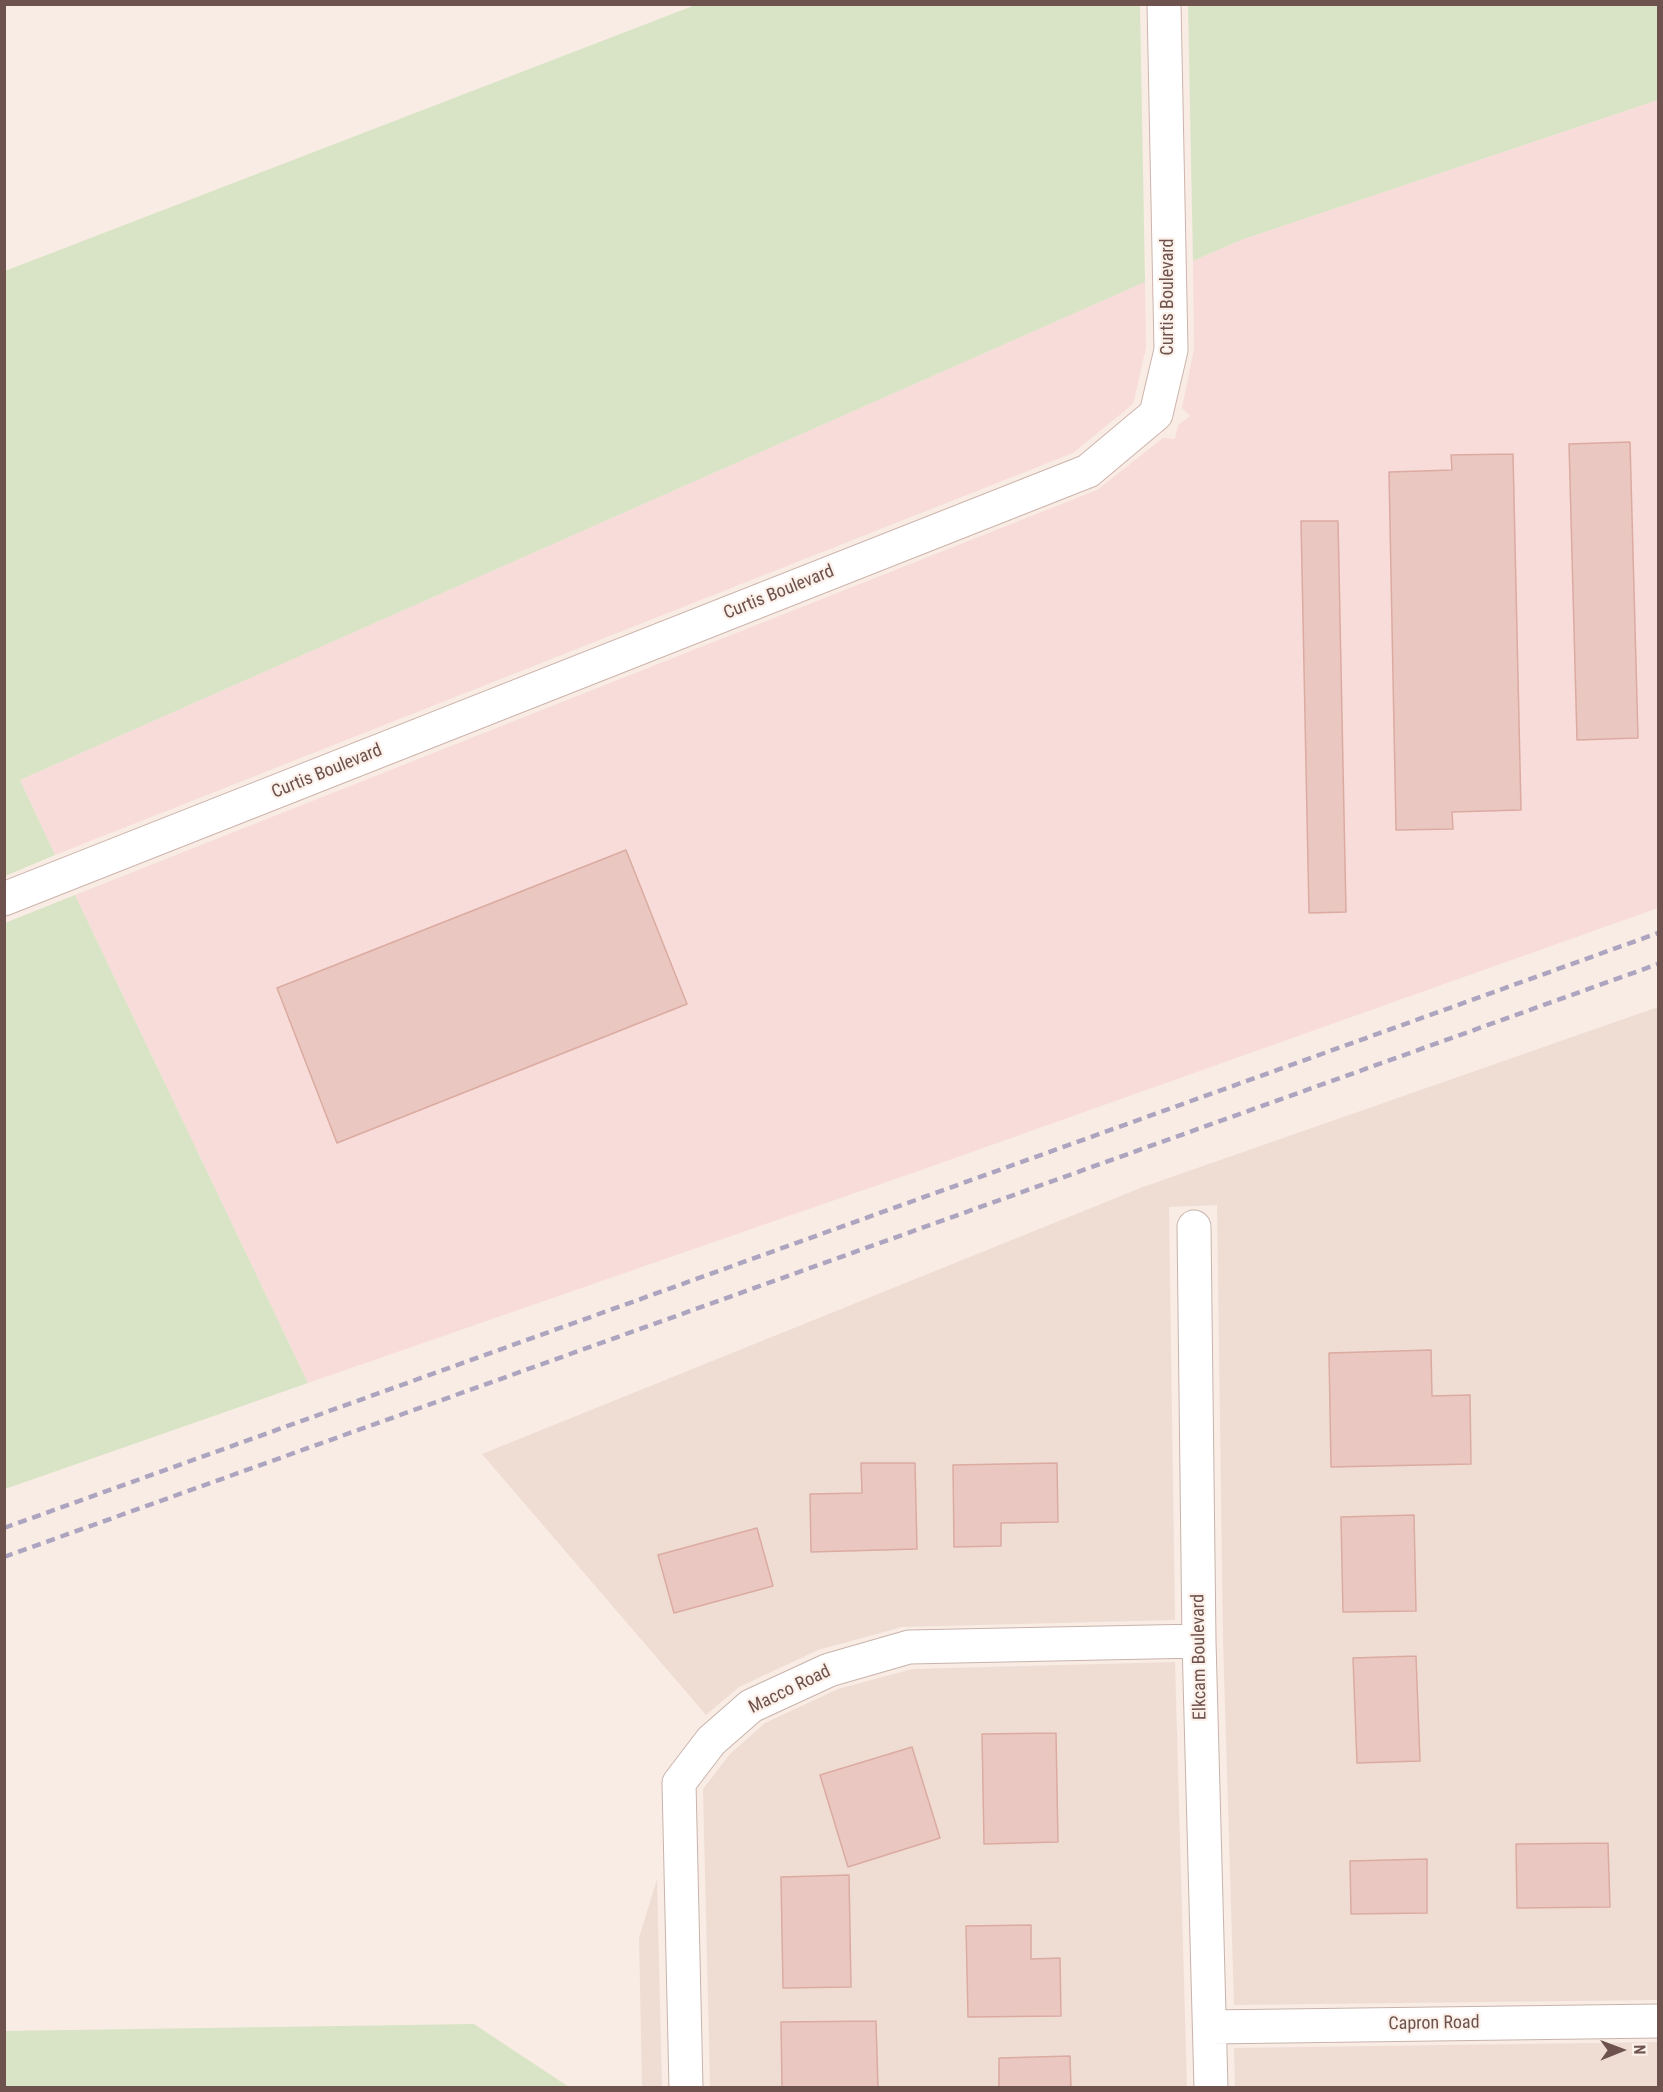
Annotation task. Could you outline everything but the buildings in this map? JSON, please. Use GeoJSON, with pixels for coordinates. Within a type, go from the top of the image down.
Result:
{"type":"FeatureCollection","features":[{"type":"Feature","properties":{"kind":"street","name":"Curtis Boulevard"},"geometry":{"type":"LineString","coordinates":[[4,899],[1088,471],[1156,414],[1171,350],[1164,4]]}},
{"type":"Feature","properties":{"kind":"street","name":"Elkcam Boulevard"},"geometry":{"type":"LineString","coordinates":[[1194,1227],[1199,1641],[1211,2088]]}},
{"type":"Feature","properties":{"kind":"street","name":"Macco Road"},"geometry":{"type":"LineString","coordinates":[[686,2088],[679,1783],[711,1741],[751,1706],[829,1670],[909,1647],[1199,1641]]}},
{"type":"Feature","properties":{"kind":"street","name":"Capron Road"},"geometry":{"type":"LineString","coordinates":[[1210,2027],[1659,2021]]}},
{"type":"Feature","properties":{"kind":"shaded area"},"geometry":{"type":"Polygon","coordinates":[[[1658,100],[1658,908],[924,1169],[308,1383],[75,895],[1097,490],[1163,438],[1175,439],[1178,425],[1190,416],[1182,408],[1194,349],[1193,261],[1241,240],[1658,100]]]}},
{"type":"Feature","properties":{"kind":"shaded area"},"geometry":{"type":"Polygon","coordinates":[[[1145,282],[1146,348],[1133,404],[1073,453],[55,855],[20,780],[1145,282]]]}},
{"type":"Feature","properties":{"kind":"shaded area"},"geometry":{"type":"Polygon","coordinates":[[[1658,1007],[1658,2000],[1234,2005],[1223,1640],[1217,1205],[1169,1207],[1175,1620],[902,1627],[818,1650],[739,1687],[706,1715],[482,1454],[1143,1187],[1658,1007]]]}},
{"type":"Feature","properties":{"kind":"shaded area"},"geometry":{"type":"Polygon","coordinates":[[[1175,1662],[1187,2087],[710,2087],[703,1789],[730,1754],[765,1723],[838,1689],[912,1669],[1175,1662]]]}},
{"type":"Feature","properties":{"kind":"shaded area"},"geometry":{"type":"Polygon","coordinates":[[[657,1879],[662,2087],[642,2087],[639,1938],[657,1879]]]}},
{"type":"Feature","properties":{"kind":"shaded area"},"geometry":{"type":"Polygon","coordinates":[[[1658,2042],[1658,2087],[1235,2087],[1234,2048],[1658,2042]]]}},
{"type":"Feature","properties":{"kind":"green space"},"geometry":{"type":"Polygon","coordinates":[[[698,4],[1140,5],[1145,282],[20,780],[55,855],[5,876],[5,271],[698,4]]]}},
{"type":"Feature","properties":{"kind":"green space"},"geometry":{"type":"Polygon","coordinates":[[[1188,5],[1658,5],[1658,100],[1241,240],[1193,261],[1188,5]]]}},
{"type":"Feature","properties":{"kind":"green space"},"geometry":{"type":"Polygon","coordinates":[[[75,895],[308,1383],[5,1489],[5,923],[75,895]]]}},
{"type":"Feature","properties":{"kind":"green space"},"geometry":{"type":"Polygon","coordinates":[[[474,2024],[569,2087],[5,2087],[5,2031],[474,2024]]]}},
{"type":"Feature","properties":{"kind":"railway"},"geometry":{"type":"LineString","coordinates":[[4,1528],[1658,933]]}},
{"type":"Feature","properties":{"kind":"railway"},"geometry":{"type":"LineString","coordinates":[[4,1557],[1658,964]]}}]}
